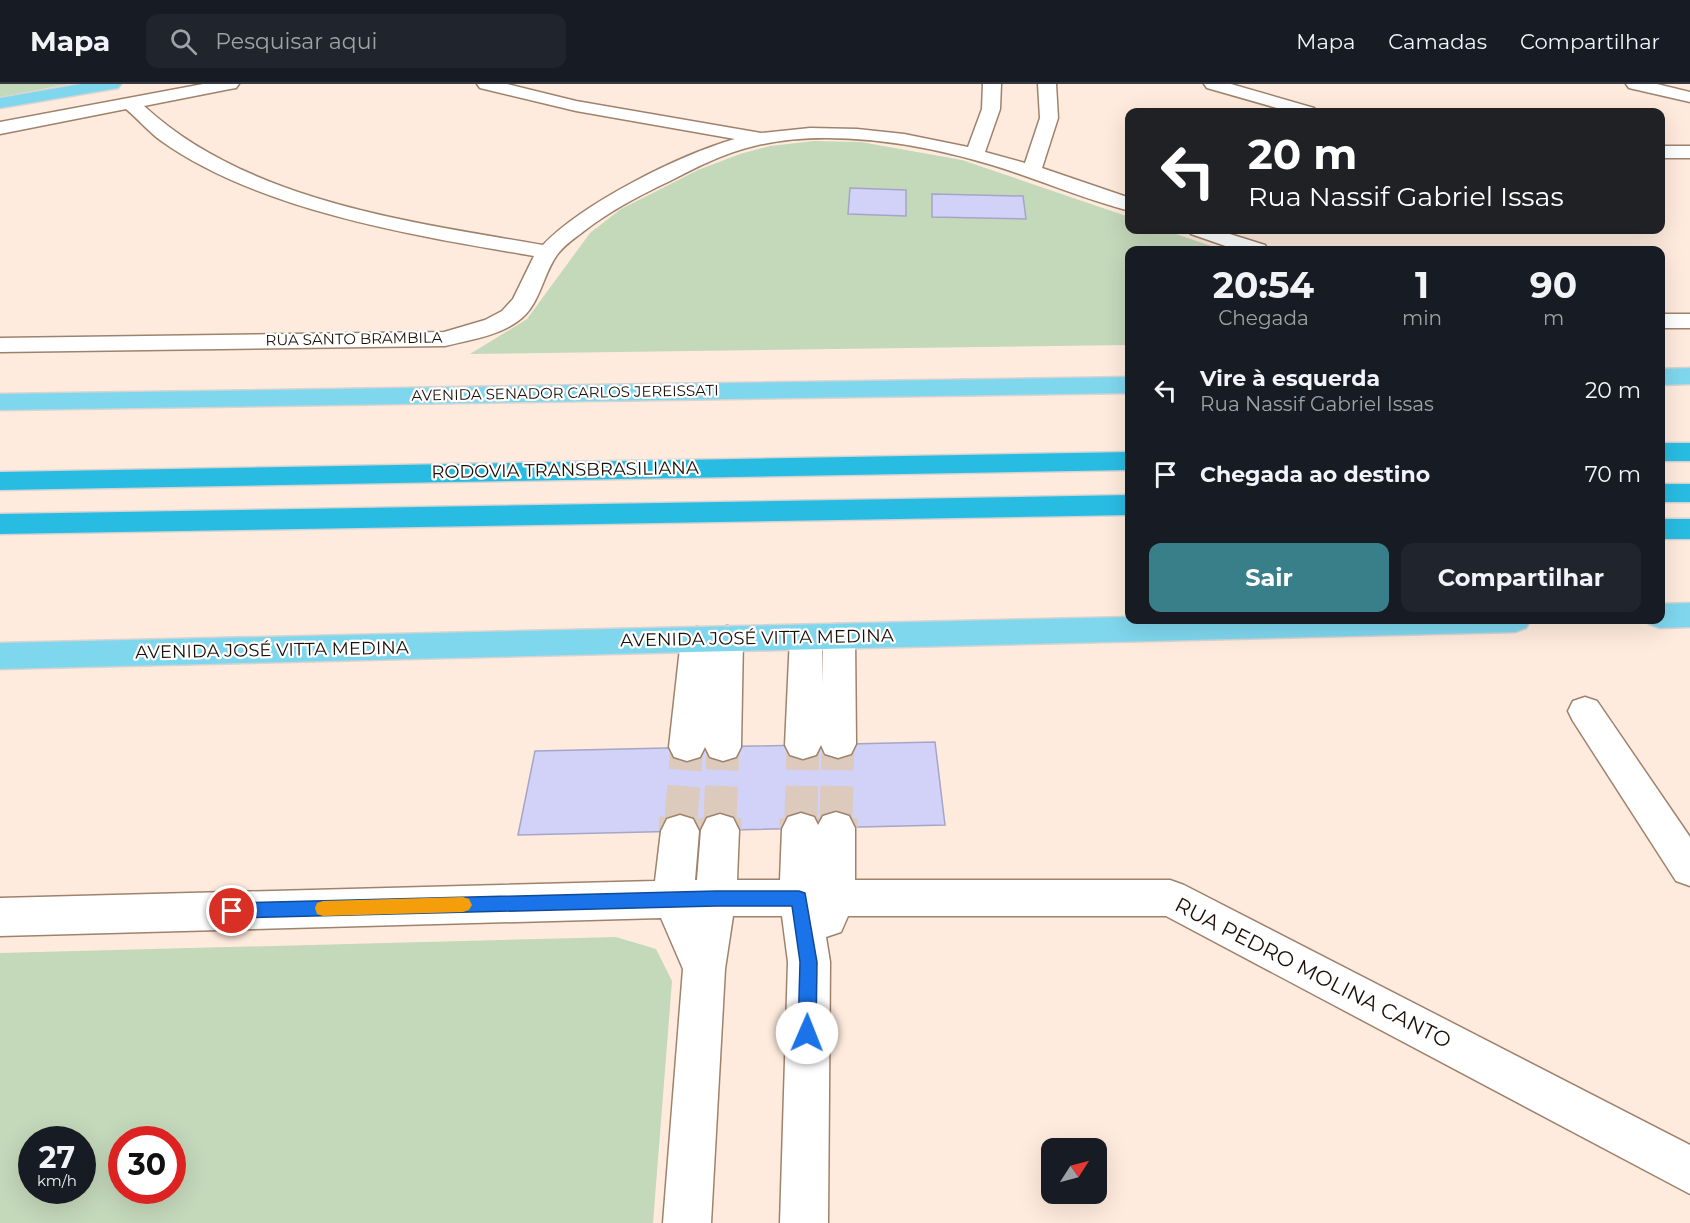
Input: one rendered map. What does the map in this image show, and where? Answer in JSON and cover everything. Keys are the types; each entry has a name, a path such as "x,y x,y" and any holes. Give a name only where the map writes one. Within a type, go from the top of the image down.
{"highway":[{"path":"1665,452 1690,452"},
{"name":"RODOVIA TRANSBRASILIANA","path":"0,481 1125,461"},
{"path":"1665,493 1690,493"},
{"path":"0,524 1125,506"},
{"path":"1665,529 1690,530"}],"main road":[{"path":"0,103 112,84"},
{"path":"1665,377 1690,376"},
{"name":"AVENIDA SENADOR CARLOS JEREISSATI","path":"0,402 1125,385"},
{"path":"1665,616 1690,615"},
{"name":"AVENIDA JOSÉ VITTA MEDINA","path":"0,656 1346,624"}],"street":[{"path":"0,128 230,84"},
{"path":"486,84 576,106 762,138"},
{"path":"975,153 991,109 992,84"},
{"path":"1032,170 1049,118 1047,84"},
{"path":"1213,84 1294,108"},
{"path":"1635,84 1690,97"},
{"path":"131,104 171,139 229,171 283,194 438,234 547,252"},
{"name":"RUA SANTO BRAMBILA","path":"0,345 445,339 481,330 516,312 547,252 575,228 608,205 705,156 762,138 812,134 864,134 975,153 1032,170 1125,203"},
{"path":"1665,152 1690,152"},
{"path":"1210,234 1245,246"},
{"path":"1665,321 1690,321"},
{"path":"838,744 839,636"},
{"path":"803,745 806,637"},
{"path":"712,639 723,747"},
{"path":"687,747 712,639"},
{"path":"1585,711 1690,869"},
{"path":"804,1223 809,962 817,899 818,828"},
{"path":"687,1223 704,969 716,898 720,830"},
{"path":"680,831 673,900 704,969"},
{"name":"RUA PEDRO MOLINA CANTO","path":"0,917 716,898 1170,898 1690,1170"}],"green space":[{"path":"0,84 69,84 0,97"},
{"path":"814,141 861,142 962,160 1125,216 1125,234 1176,234 1211,246 1125,246 1125,345 470,354 527,319 590,233 621,209 698,170 740,154 770,146"},
{"path":"616,937 656,949 672,981 653,1223 0,1223 0,953"}],"building":[{"path":"850,188 906,190 906,216 848,214"},
{"path":"932,194 1023,196 1026,219 932,217"},
{"path":"935,742 945,825 518,835 535,751"}],"tunnel":[{"path":"836,819 838,744"},
{"path":"801,819 803,745"},
{"path":"681,819 687,747"},
{"path":"720,819 723,747"},
{"path":"680,831 681,818"},
{"path":"720,819 720,830"},
{"path":"801,819 801,829"},
{"path":"836,819 836,828"}],"slow traffic":[{"path":"323,908 463,905"}],"route":[{"path":"232,911 716,898 799,898 809,962 807,1033"}]}
